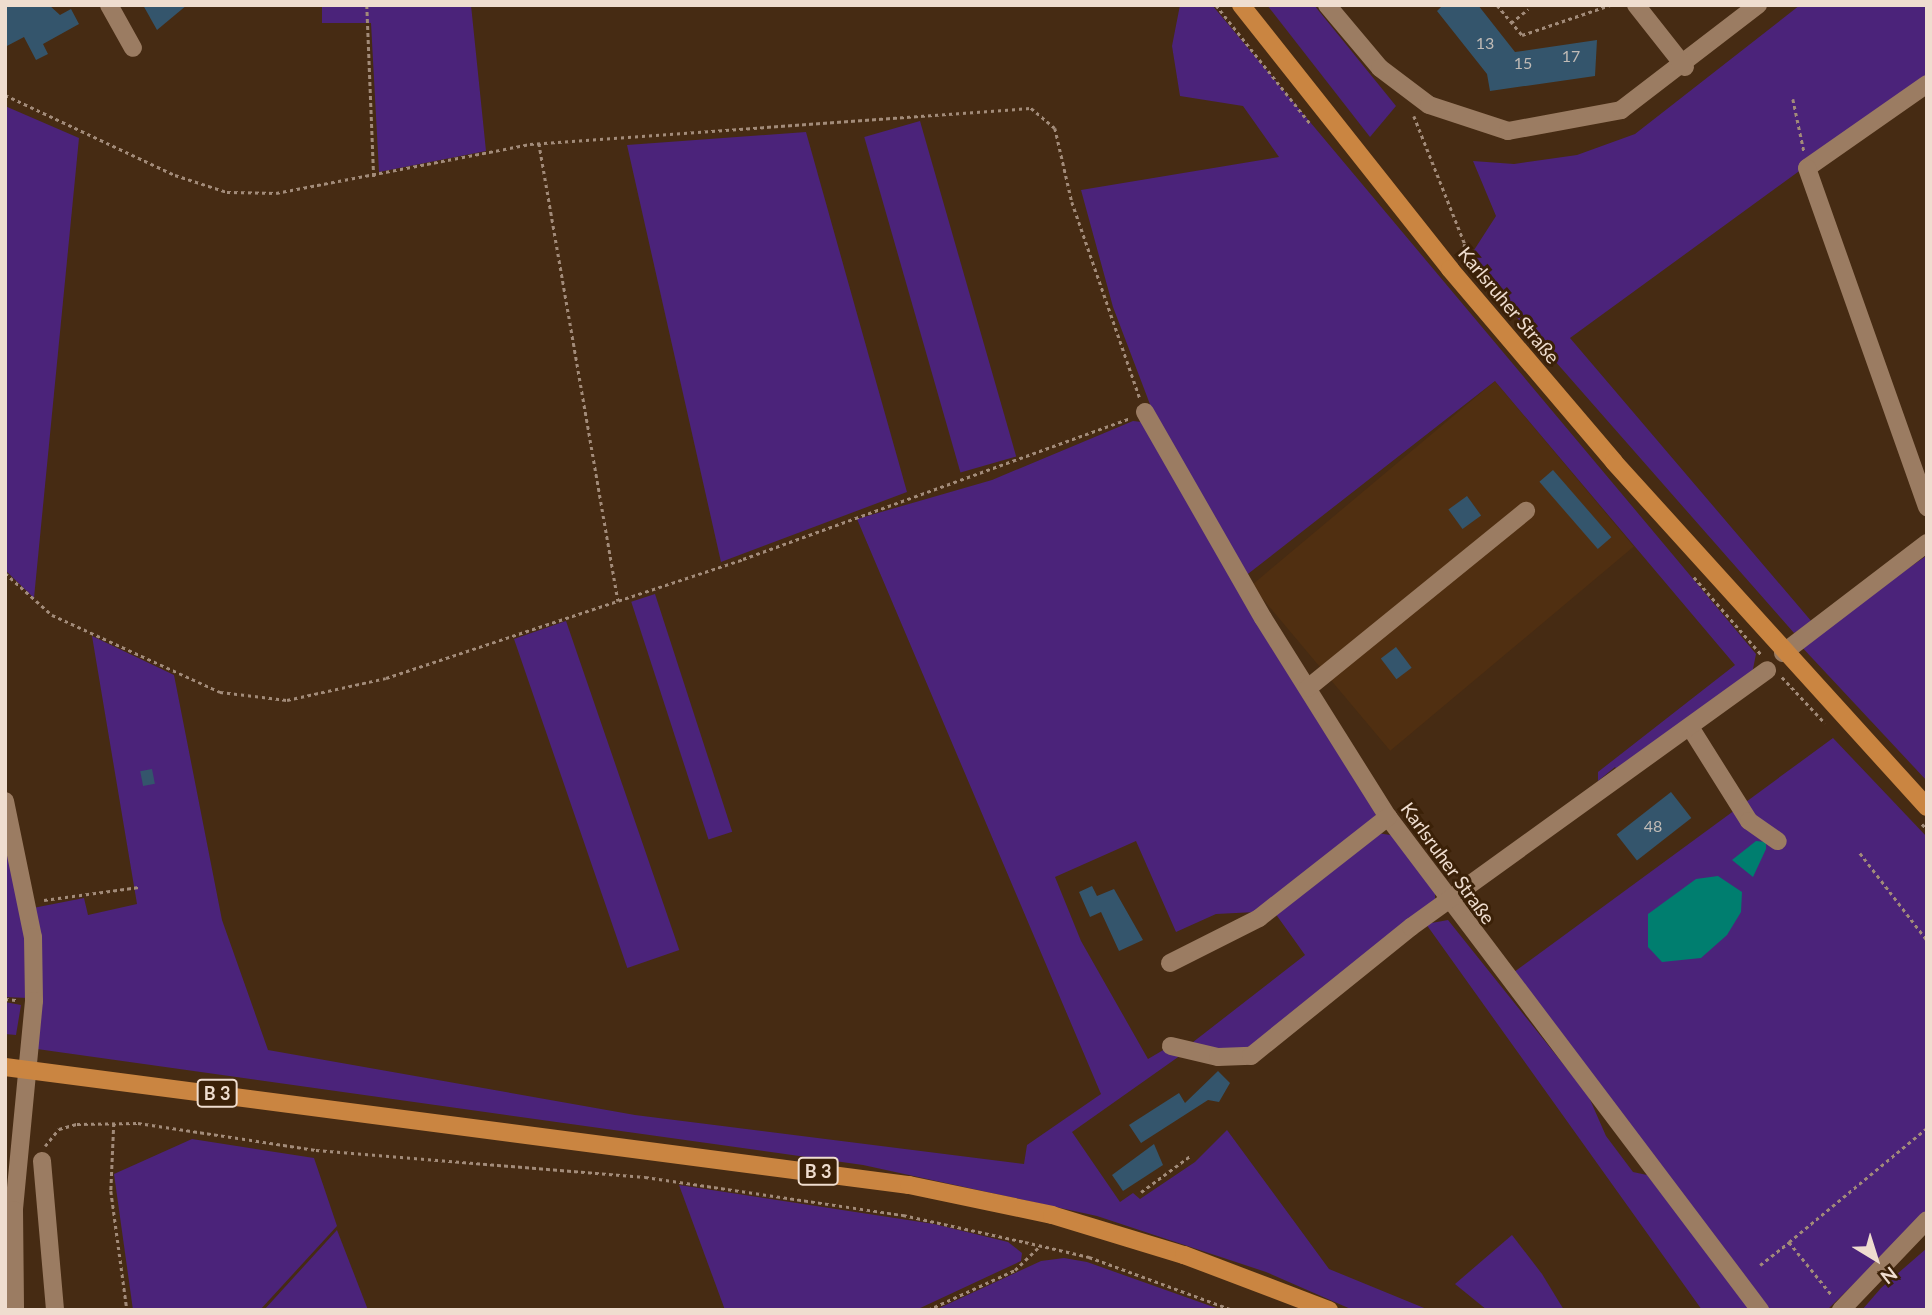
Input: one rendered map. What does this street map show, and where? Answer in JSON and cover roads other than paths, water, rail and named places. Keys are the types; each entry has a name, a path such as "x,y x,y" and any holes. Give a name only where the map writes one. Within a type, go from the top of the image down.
{"main road":[{"name":"Karlsruher Straße","path":"1241,5 1783,653 1927,807"},
{"name":"B 3","path":"5,1066 909,1185 1052,1215 1184,1255 1329,1310"}],"street":[{"path":"109,5 133,48"},
{"path":"1327,5 1380,68 1421,99 1465,121 1508,131 1621,110 1685,67 1758,5"},
{"path":"1636,5 1685,67"},
{"path":"1927,84 1807,168 1927,507"},
{"name":"Karlsruher Straße","path":"1145,412 1308,688 1388,817 1449,903 1760,1310"},
{"path":"1308,688 1526,511"},
{"path":"1783,653 1927,543"},
{"path":"1171,1046 1218,1057 1251,1056 1449,903 1767,670"},
{"path":"1690,727 1749,821 1778,841"},
{"path":"5,801 27,903 33,1018 19,1122 15,1310"},
{"path":"1170,963 1259,918 1388,817"},
{"path":"42,1161 55,1310"},
{"path":"1842,1309 1927,1220"}],"water":[{"path":"1756,841 1766,842 1766,849 1753,877 1732,860"},
{"path":"1718,876 1742,892 1741,912 1727,935 1701,958 1662,962 1648,947 1648,914 1696,879"}]}
